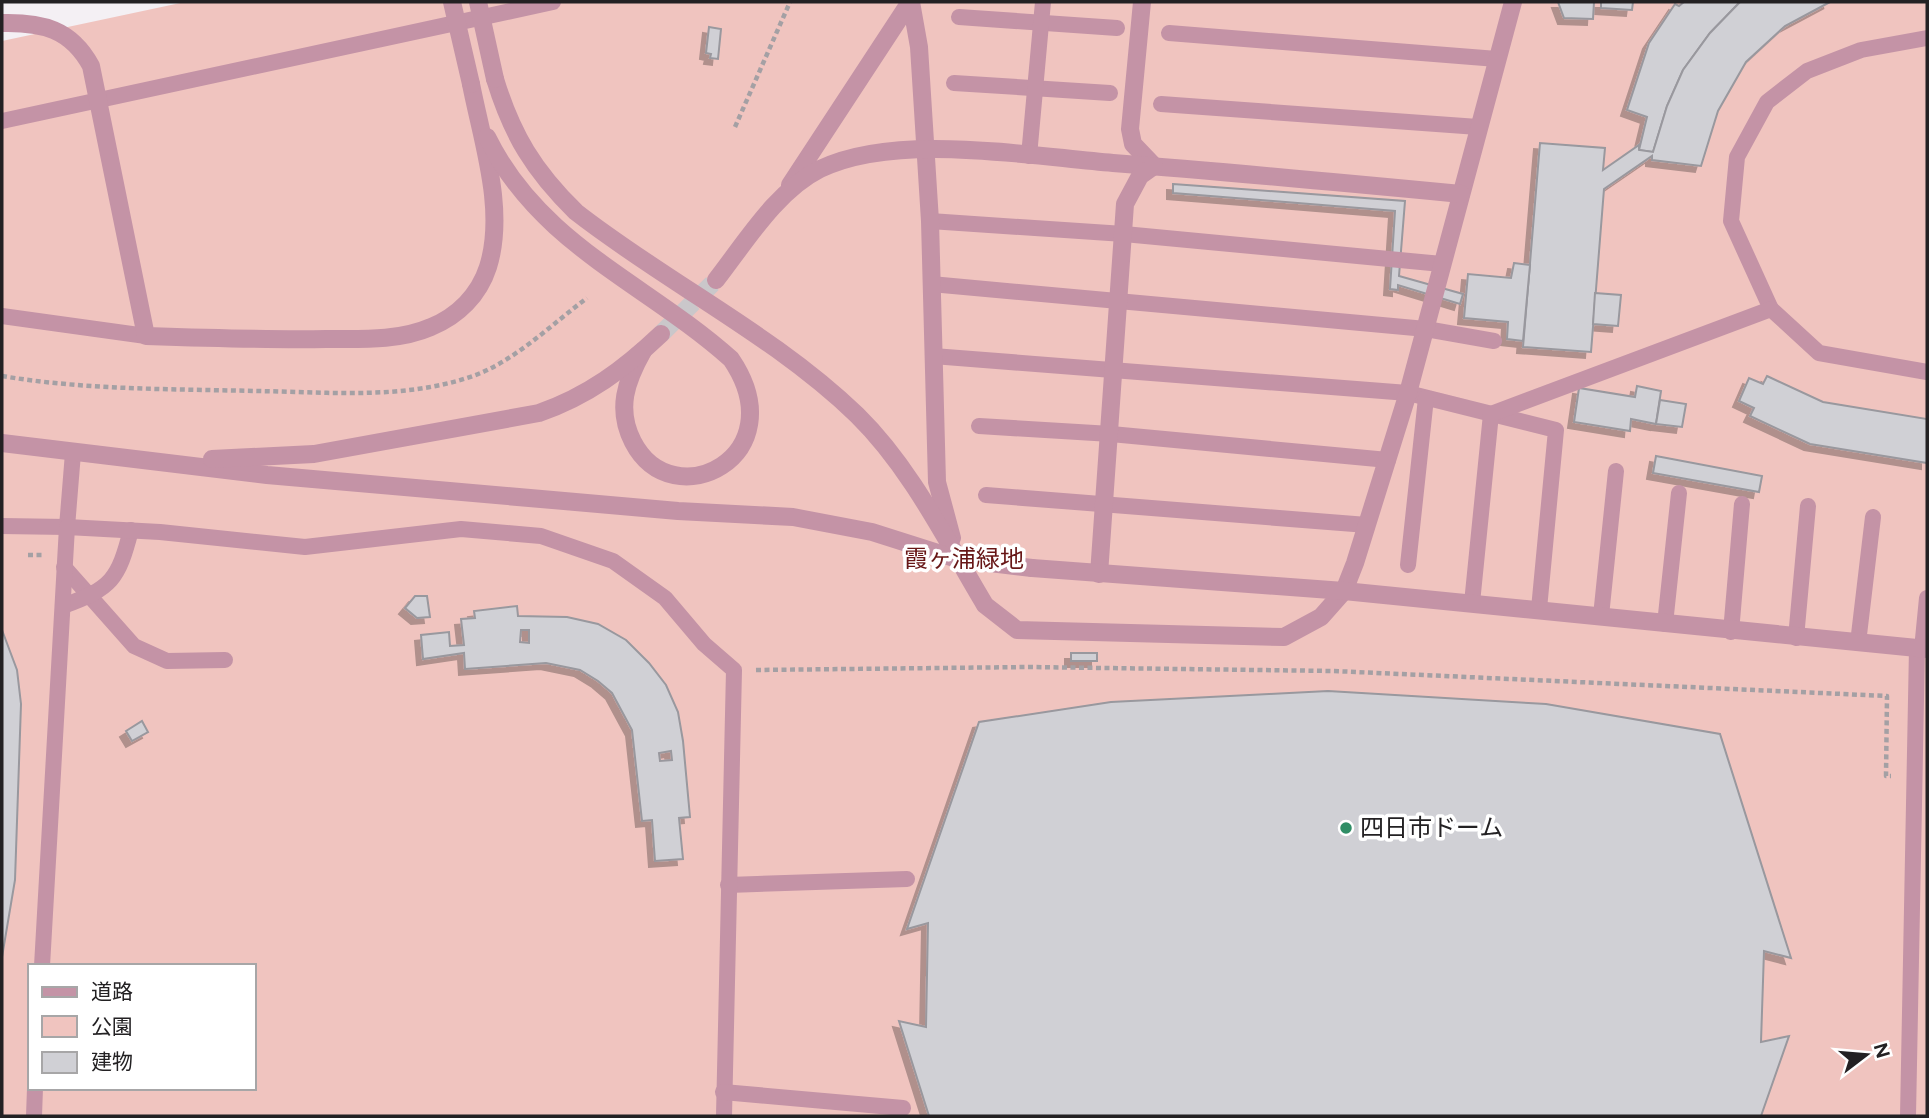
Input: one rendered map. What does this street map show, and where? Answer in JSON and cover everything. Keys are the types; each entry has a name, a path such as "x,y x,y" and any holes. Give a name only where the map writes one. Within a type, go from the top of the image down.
{"street":[{"path":"2,23 40,26 62,33 74,40 91,66 146,335 242,340 373,339 407,335 448,319 478,290 488,266 493,237 493,200 452,2"},
{"path":"478,2 495,79 508,120 529,158 550,186 610,238 799,366 856,415 903,470 985,604 1017,630 1284,637 1321,617 1344,591 1408,393 1513,2"},
{"path":"911,2 919,47 930,221 937,482 957,559"},
{"path":"716,280 776,205 911,2"},
{"path":"1142,2 1130,129 1133,144 1154,166"},
{"path":"471,84 485,133 496,156 532,205 573,244 711,341 731,359 745,379 751,402 751,423 744,443 732,457 695,476 674,476 655,470 641,457 627,424 624,392 643,351"},
{"path":"776,205 817,170 838,161 893,149 926,148 1461,194"},
{"path":"1099,574 1111,434 1125,204 1130,190 1140,176 1154,166"},
{"path":"72,453 257,459 314,454 508,421 552,409 591,391 661,334"},
{"path":"2,443 281,476 678,511 793,517 872,532 957,559 1032,568 1344,591 1539,609 1731,632 1922,649"}],"lane":[{"path":"2,121 553,2"},
{"path":"1029,156 1044,2"},
{"path":"959,17 1117,28"},
{"path":"1169,33 1497,59"},
{"path":"1927,38 1861,50 1807,71 1766,102 1737,158 1731,221 1771,309 1819,353 1927,372"},
{"path":"954,83 1110,93"},
{"path":"1161,104 1478,127"},
{"path":"930,221 1124,234 1442,264"},
{"path":"931,284 1426,329 1494,341"},
{"path":"1491,414 1771,309"},
{"path":"2,316 146,335"},
{"path":"933,356 1115,368 1408,393 1556,430 1539,609"},
{"path":"1408,565 1426,398"},
{"path":"1472,603 1491,414"},
{"path":"979,426 1111,434 1388,460"},
{"path":"42,964 72,453"},
{"path":"1601,616 1616,471"},
{"path":"1665,624 1679,492"},
{"path":"986,495 1367,525"},
{"path":"1731,632 1742,504"},
{"path":"1796,638 1808,506"},
{"path":"1858,643 1873,517"},
{"path":"2,526 131,530 305,547 461,529 541,536 613,561 664,598 704,644 734,670 724,1116"},
{"path":"63,606 90,596 107,584 121,567 131,530"},
{"path":"64,567 134,646 167,661 225,660"},
{"path":"1908,1116 1922,649 1927,598"},
{"path":"728,885 908,880"},
{"path":"1910,1009 1927,1010"},
{"path":"34,1116 35,1090"},
{"path":"723,1092 903,1108"}],"path":[{"path":"735,128 790,2"},
{"path":"2,376 33,381 169,389 415,391 477,374 508,358 587,298"},
{"path":"734,670 1028,667 1320,671 1887,696 1886,776 1920,779"}],"green space":[{"name":"霞ヶ浦緑地","path":"185,2 1927,2 1927,1116 2,1116 2,41"}],"building":[{"path":"1558,2 1594,2 1593,19 1564,18"},
{"path":"1601,2 1633,2 1632,10 1601,8"},
{"path":"1684,2 1740,2 1710,33 1683,70 1667,106 1653,152 1639,150 1647,117 1627,110 1649,43 1675,4 1679,6"},
{"path":"1740,2 1830,2 1785,26 1746,62 1718,111 1701,166 1652,160 1652,156 1604,189 1591,352 1523,347 1540,143 1605,148 1603,170 1639,145 1639,150 1653,152 1667,106 1683,70 1710,33"},
{"path":"709,27 721,29 718,59 710,58 711,54 706,53"},
{"path":"1173,184 1405,201 1399,276 1463,294 1460,304 1398,285 1398,290 1390,289 1395,211 1173,193"},
{"path":"1514,263 1530,265 1523,341 1507,339 1508,322 1464,318 1468,274 1511,278"},
{"path":"1595,293 1621,295 1618,326 1593,324"},
{"path":"1767,376 1823,402 1927,419 1927,463 1810,444 1750,416 1754,408 1739,401 1749,378 1763,384"},
{"path":"1637,386 1661,391 1656,424 1631,419 1630,431 1574,422 1579,388 1635,397"},
{"path":"1660,400 1686,404 1682,427 1656,424"},
{"path":"1656,456 1762,476 1759,492 1653,473"},
{"path":"415,596 427,596 430,617 417,618 405,608"},
{"path":"517,606 518,616 567,617 598,624 626,640 649,663 666,685 678,712 690,817 679,818 683,859 655,861 652,820 642,821 632,730 612,693 598,681 580,670 546,663 465,669 464,653 423,659 421,635 449,632 450,646 464,645 461,619 475,618 474,611","holes":["521,630 529,630 529,643 520,642","671,751 672,760 660,761 659,753"]},
{"path":"2,630 17,670 21,704 15,880 2,957"},
{"path":"1071,653 1097,653 1097,661 1071,661"},
{"name":"四日市ドーム","path":"1328,691 1546,704 1720,734 1791,958 1764,951 1761,1042 1789,1036 1761,1116 929,1116 899,1021 926,1027 928,923 907,929 979,722 1111,702"},
{"path":"142,721 148,732 132,741 126,731"}],"tunnel":[{"path":"661,334 716,280"}],"place":[{"name":"四日市ドーム","path":"1346,828"}]}
